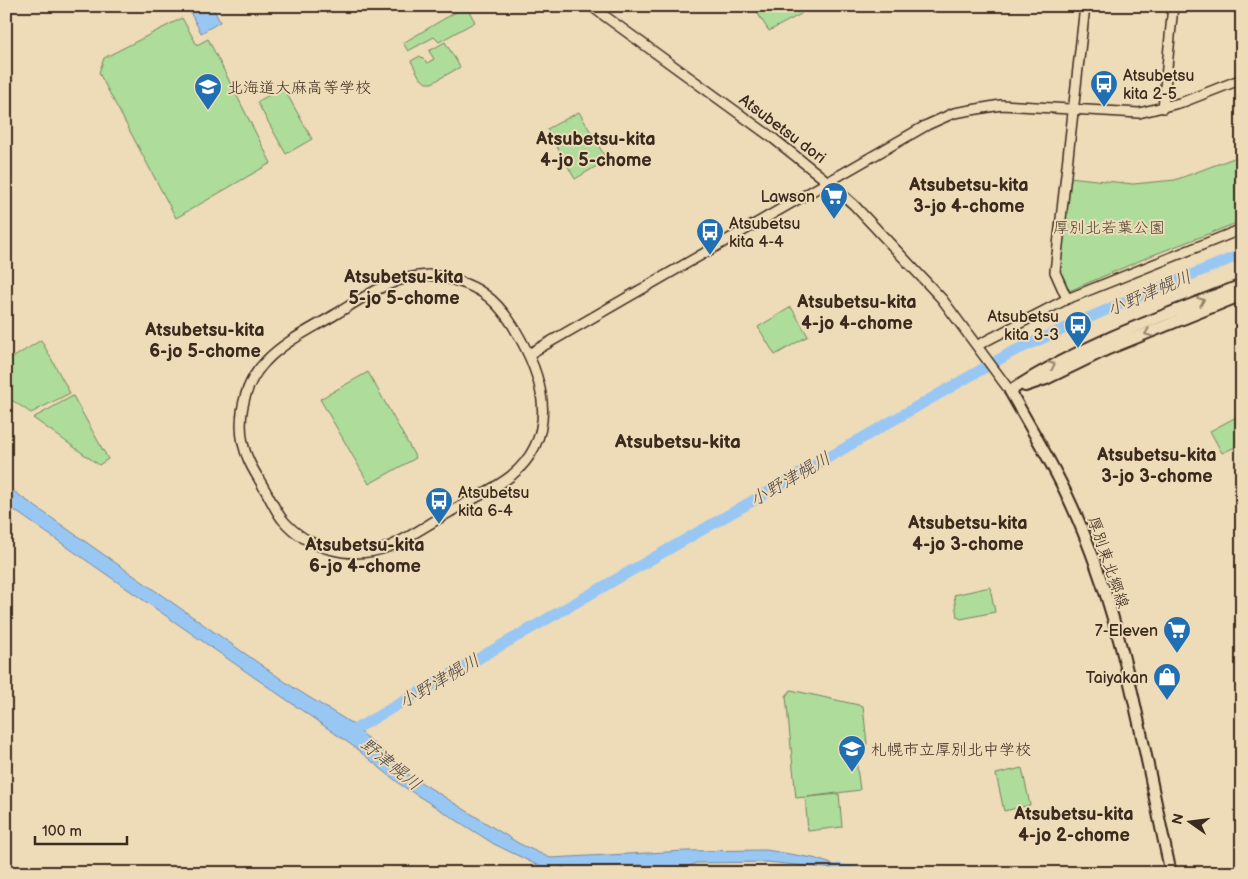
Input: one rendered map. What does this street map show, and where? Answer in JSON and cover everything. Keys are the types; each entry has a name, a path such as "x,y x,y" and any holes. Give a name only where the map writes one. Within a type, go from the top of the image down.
{"main road":[{"path":"1010,391 1042,370 1107,339 1242,285"},
{"path":"1010,391 1046,379 1108,349 1242,295"},
{"name":"厚別東北郷線","path":"1010,391 1071,504 1099,574 1122,649 1171,873"}],"street":[{"name":"Atsubetsu dori","path":"591,6 828,182 914,267 978,345 1010,391"},
{"path":"1067,299 1055,272 1085,6"},
{"path":"1163,108 1173,6"},
{"path":"529,354 927,125 954,113 1001,105 1027,105 1132,113 1163,108 1242,78"},
{"path":"978,345 1067,299 1242,229"},
{"path":"429,275 450,278 463,281 486,294 505,314 529,354 539,377 543,407 540,430 523,463 504,481 389,546 356,553 326,548 303,538 281,518 249,461 241,430 243,410 249,386 264,363 280,348 380,287 405,277 429,275"}],"green space":[{"path":"466,6 475,22 439,42 434,37 408,51 403,43"},
{"path":"764,6 799,6 801,14 769,31 756,11"},
{"path":"182,18 197,45 208,39 271,163 176,218 99,73 104,58"},
{"path":"445,42 460,67 432,83 426,83 420,78 411,61 420,56 427,63 434,59 429,51"},
{"path":"283,87 312,139 286,154 257,102"},
{"path":"579,112 607,160 575,179 547,129"},
{"name":"厚別北若葉公園","path":"1242,155 1242,221 1153,255 1069,291 1059,271 1069,177 1133,184 1175,180"},
{"path":"791,307 808,336 775,355 758,327"},
{"path":"41,340 70,393 31,413 6,396 6,362"},
{"path":"368,372 416,458 369,484 320,399"},
{"path":"73,396 108,459 99,465 33,418"},
{"path":"1242,414 1242,444 1222,453 1210,431"},
{"path":"990,587 995,612 961,619 957,617 954,595"},
{"path":"791,690 863,706 867,744 855,752 860,790 807,797 839,794 842,827 808,831 805,797 796,798 786,696"},
{"path":"1022,768 1030,805 1004,811 996,774"}],"water":[{"path":"187,6 212,6 220,22 201,33"},
{"path":"6,486 294,688 351,723 406,773 518,843 550,858 686,851 766,850 813,858 854,871 767,862 696,863 685,868 640,865 552,867 537,865 494,844 401,785 353,746 14,510 6,504"}],"waterway":[{"name":"小野津幌川","path":"352,731 1012,352 1113,307 1242,254"},
{"path":"562,867 570,873"},
{"name":"野津幌川","path":"838,869 860,873"}],"place":[{"name":"Atsubetsu kita 2-5","path":"1104,108"},
{"name":"北海道大麻高等学校","path":"208,111"},
{"name":"Lawson","path":"834,220"},
{"name":"Atsubetsu kita 4-4","path":"710,256"},
{"name":"Atsubetsu kita 3-3","path":"1078,349"},
{"name":"Atsubetsu kita 6-4","path":"439,525"},
{"name":"7-Eleven","path":"1177,654"},
{"name":"Taiyakan","path":"1167,701"},
{"name":"札幌市立厚別北中学校","path":"852,773"}],"district":[{"name":"Atsubetsu-kita 4-jo 5-chome","path":"596,149"},
{"name":"Atsubetsu-kita 3-jo 4-chome","path":"969,195"},
{"name":"Atsubetsu-kita 5-jo 5-chome","path":"404,287"},
{"name":"Atsubetsu-kita 4-jo 4-chome","path":"857,312"},
{"name":"Atsubetsu-kita 6-jo 5-chome","path":"205,340"},
{"name":"Atsubetsu-kita","path":"678,441"},
{"name":"Atsubetsu-kita 3-jo 3-chome","path":"1157,465"},
{"name":"Atsubetsu-kita 4-jo 3-chome","path":"968,533"},
{"name":"Atsubetsu-kita 6-jo 4-chome","path":"365,555"},
{"name":"Atsubetsu-kita 4-jo 2-chome","path":"1074,824"}]}
